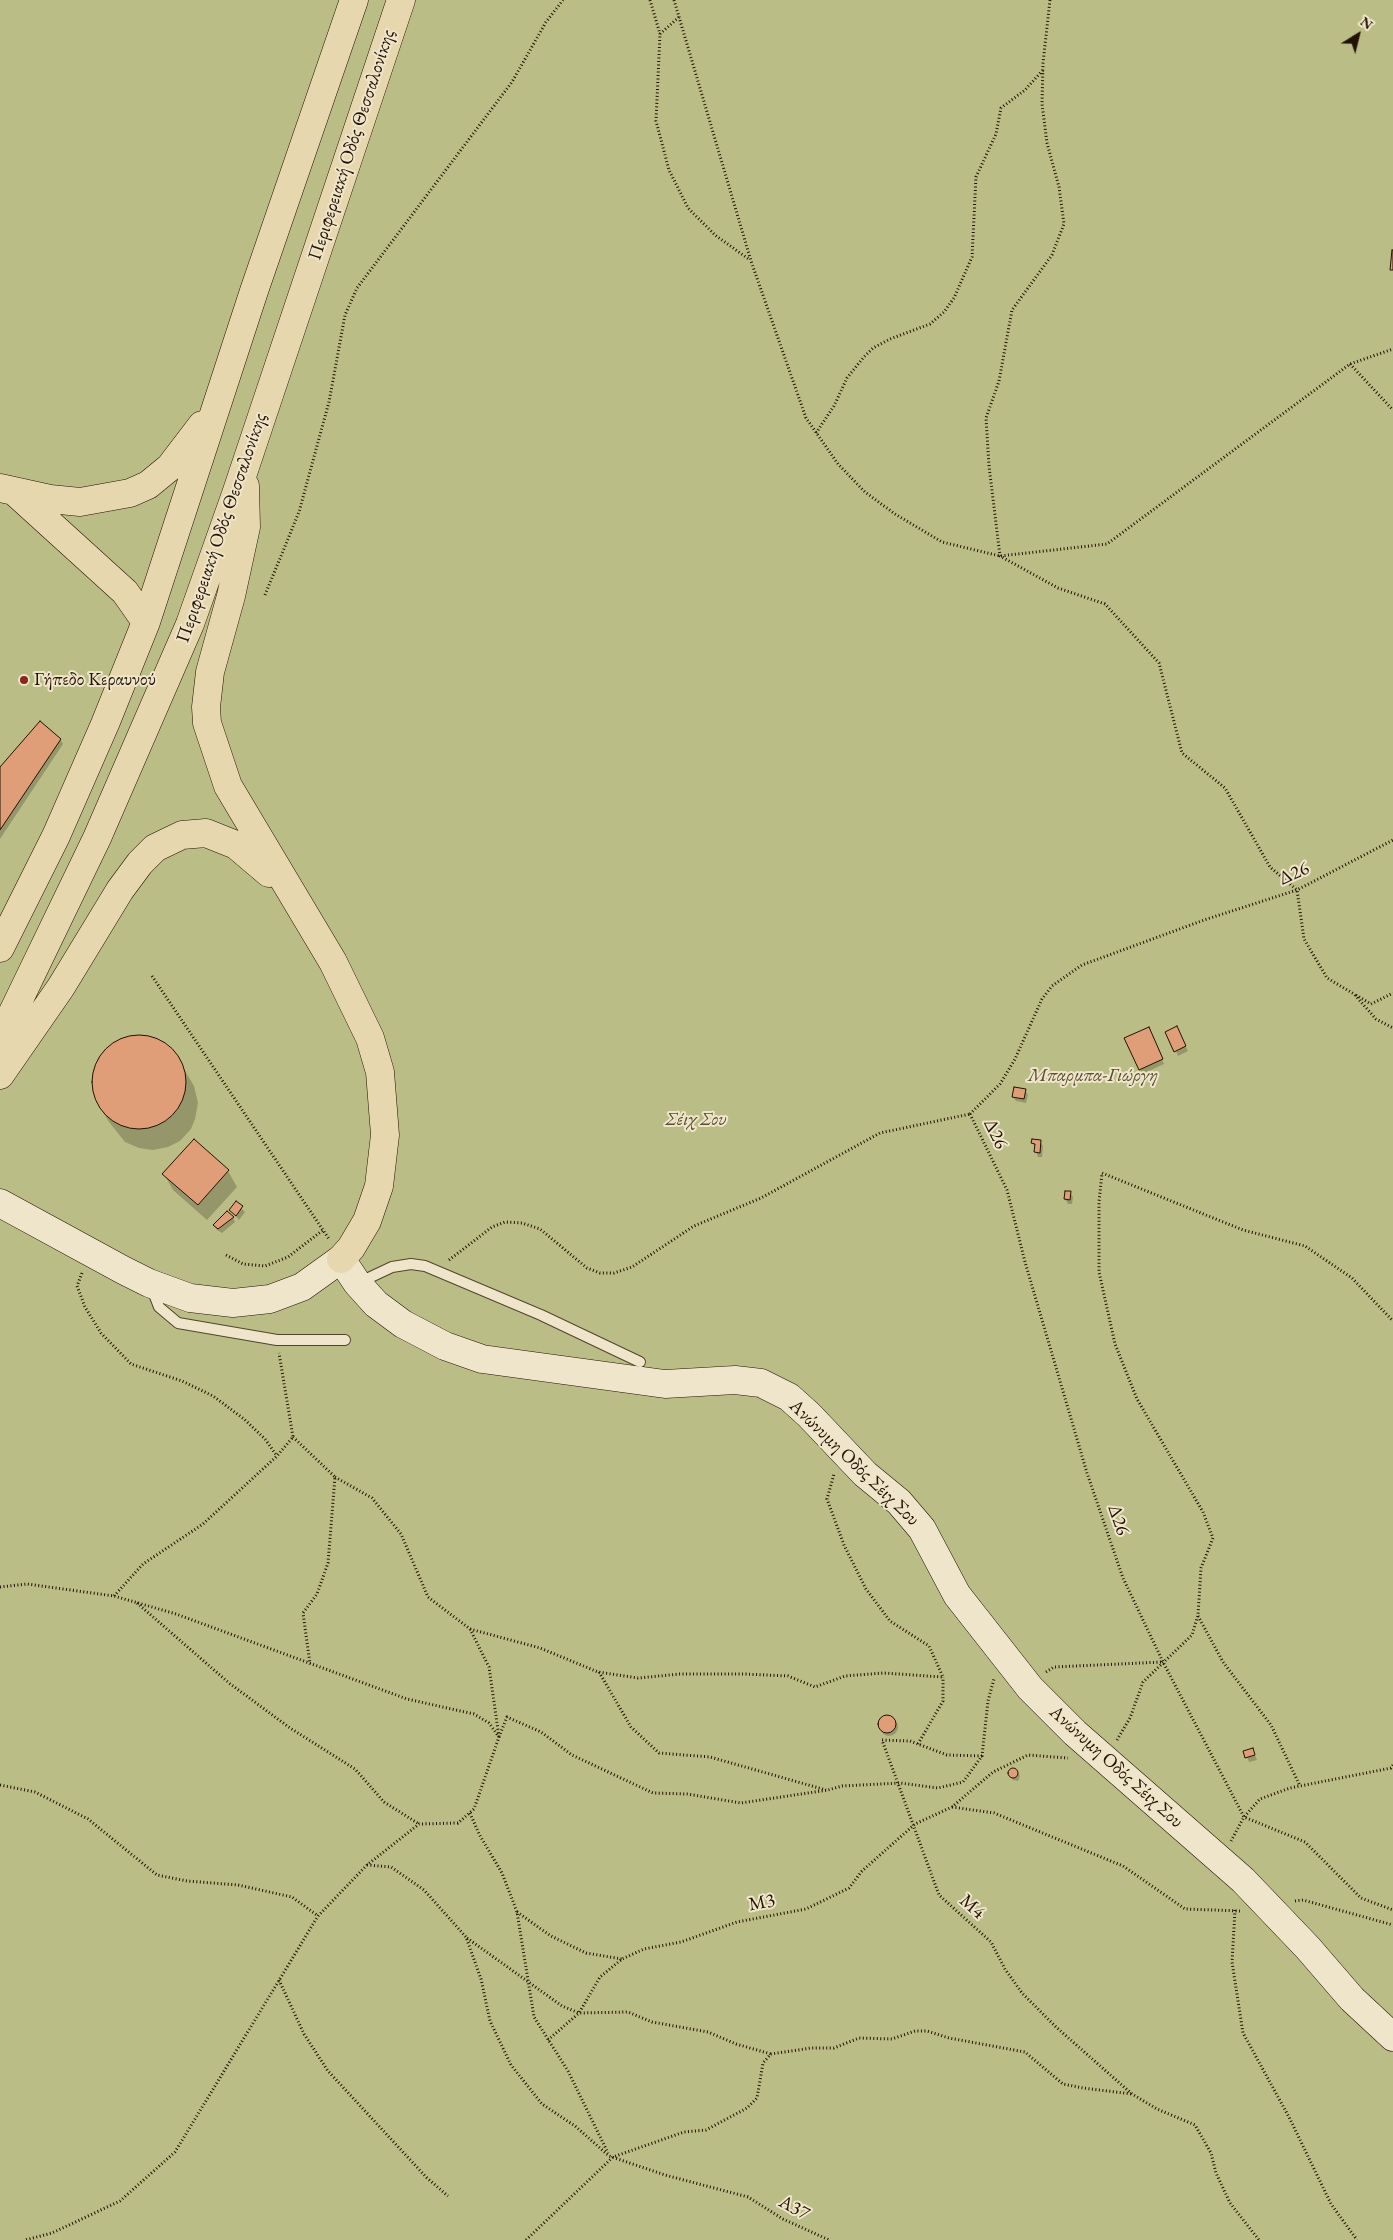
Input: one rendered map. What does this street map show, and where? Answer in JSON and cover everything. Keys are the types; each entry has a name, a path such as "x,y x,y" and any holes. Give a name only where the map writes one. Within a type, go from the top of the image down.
{"highway":[{"path":"0,948 60,827 106,724 146,622 254,291 354,0"},
{"name":"Περιφερειακή Οδός Θεσσαλονίκης","path":"0,1039 53,931 139,744 190,624 245,467 400,0"},
{"path":"7,490 50,499 93,501 130,493 160,476 190,444 206,418 254,291"},
{"path":"245,467 246,527 231,596 210,672 206,706 207,723 228,786 354,1001 370,1038 380,1072 385,1135 379,1186 367,1220 351,1248 341,1259"},
{"path":"7,490 125,592 146,622"},
{"path":"0,1075 61,986 120,890 148,854 165,841 198,832 225,839 262,866 300,908"}],"street":[{"path":"0,1203 149,1284 199,1299 233,1303 270,1300 302,1287 341,1259"},
{"name":"Ανώνυμη Οδός Σέιχ Σου","path":"341,1259 357,1283 376,1304 404,1324 446,1346 482,1359 665,1384 735,1380 761,1383 789,1397 809,1415 865,1474 899,1502 922,1529 958,1595 1023,1679 1105,1761 1221,1860 1266,1904 1352,1999 1393,2037"}],"lane":[{"path":"357,1283 392,1267 411,1264 425,1266 541,1315 640,1362"},
{"path":"149,1284 159,1307 178,1323 277,1340 345,1340"}],"path":[{"path":"265,595 299,512 329,402 345,315 357,288 512,82 546,22 563,0"},
{"path":"650,0 660,34 656,121 669,170 688,208 715,235 751,260"},
{"path":"674,0 751,260 806,418 838,464 866,492 895,514 942,542 1000,556 1058,588 1105,604 1159,663 1182,753 1225,788 1270,867 1297,890 1304,939 1328,978 1371,1004 1393,993"},
{"path":"1000,556 986,418 999,381 1012,310 1052,255 1064,224 1042,104 1043,70 1050,0"},
{"path":"660,34 680,17"},
{"path":"816,433 834,406 850,373 863,358 874,348 890,339 930,324 944,312 954,298 972,257 976,177 996,134 1001,108 1025,90 1043,70"},
{"path":"1000,556 1107,544 1350,364 1393,348"},
{"path":"1350,364 1393,410"},
{"name":"Δ26","path":"1244,1817 1123,1578 1087,1473 1025,1262 1007,1190 970,1114 1000,1084 1016,1059 1042,999 1065,976 1082,965 1204,920 1297,890 1393,840"},
{"path":"152,976 341,1259"},
{"path":"1354,994 1376,1019 1393,1028"},
{"path":"452,1256 492,1227 505,1222 522,1223 540,1229 587,1268 600,1273 614,1273 632,1267 694,1226 761,1198 880,1133 970,1114"},
{"path":"1105,1761 1130,1718 1143,1682 1192,1635 1198,1615 1201,1568 1213,1538 1203,1512 1137,1400 1115,1344 1099,1272 1099,1202 1102,1173 1243,1230 1305,1246 1352,1278 1393,1321"},
{"path":"226,1255 243,1264 265,1266 288,1257 323,1230"},
{"path":"89,1253 77,1286 85,1307 101,1333 131,1364 182,1381 212,1396 236,1413 266,1439 276,1456"},
{"path":"277,1340 294,1438 335,1477 372,1498 401,1534 428,1596 470,1629 540,1648 598,1672 638,1678 680,1674 788,1676 815,1687 845,1676 883,1673 943,1677"},
{"path":"114,1596 143,1564 203,1524 294,1438"},
{"path":"838,1447 827,1499 844,1545 866,1589 890,1621 929,1646 943,1677 943,1701 918,1744 947,1755 982,1756"},
{"path":"310,1664 303,1613 317,1594 328,1563 335,1477"},
{"path":"0,1587 28,1584 114,1596 136,1602 288,1654 310,1664 407,1699 474,1714 489,1723 499,1737"},
{"path":"136,1602 229,1683 290,1728 354,1769 384,1802 419,1824 458,1823 474,1809 507,1717 541,1732 572,1755 653,1793 687,1794 741,1803 828,1790 842,1786 900,1783 938,1788 963,1782 982,1756 993,1680 1037,1678 1054,1667 1164,1662"},
{"path":"1198,1615 1223,1662 1271,1725 1300,1786"},
{"path":"470,1629 489,1667 499,1737"},
{"path":"598,1672 631,1727 659,1753 710,1757 828,1790"},
{"name":"M4","path":"918,1744 910,1741 882,1740 900,1783 940,1894 991,1942 1005,1969 1022,1993 1056,2027 1132,2094 1157,2109 1195,2125 1211,2153 1216,2173 1230,2203 1259,2240"},
{"name":"M3","path":"548,2040 579,2013 600,1977 622,1959 644,1950 681,1942 737,1922 806,1909 849,1888 862,1871 915,1824 952,1806 993,1772 1028,1755 1105,1761"},
{"path":"1221,1860 1244,1817 1260,1799 1300,1786 1391,1768 1393,1765"},
{"path":"0,1785 35,1792 88,1819 157,1875 187,1881 238,1885 292,1897 318,1916"},
{"path":"952,1806 994,1813 1123,1866 1185,1909 1246,1911 1266,1904 1303,1900 1393,1925"},
{"path":"470,1813 479,1834 502,1873 516,1912 534,2017 568,2071 611,2156"},
{"path":"1244,1817 1305,1842 1361,1898 1393,1910"},
{"path":"25,2240 52,2233 120,2201 175,2152 318,1916 367,1865 419,1824"},
{"path":"367,1865 391,1867 424,1890 466,1937 562,2006 579,2013 628,2012 652,2022 708,2032 736,2044 771,2054 812,2048 834,2048 859,2038 892,2039 915,2031 927,2031 949,2038 1025,2052 1063,2084 1132,2094"},
{"path":"1235,1910 1232,1962 1243,2033 1289,2117 1331,2204 1357,2240"},
{"path":"516,1912 551,1936 586,1952 622,1959"},
{"path":"466,1937 481,1979 490,2021 511,2065 542,2104 575,2126 611,2156"},
{"path":"279,1980 304,2034 328,2071 428,2178 448,2196"},
{"path":"526,2240 611,2156 684,2132 706,2130 746,2108 757,2098 763,2063 771,2054"},
{"name":"Α37","path":"611,2156 665,2175 748,2197 784,2220 829,2240"}],"green space":[{"name":"Σέιχ Σου","path":"0,0 1393,0 1393,2240 0,2240"}],"building":[{"path":"1392,250 1393,270 1390,270"},
{"path":"40,721 61,739 0,830 0,767"},
{"path":"1177,1026 1186,1046 1174,1052 1165,1032"},
{"path":"1149,1027 1163,1059 1139,1070 1124,1038"},
{"path":"139,1035 157,1038 172,1049 183,1064 186,1082 183,1100 172,1115 157,1126 139,1129 121,1126 106,1115 95,1100 92,1082 95,1064 106,1049 121,1038"},
{"path":"1014,1087 1026,1089 1024,1099 1012,1097"},
{"path":"194,1139 229,1170 198,1205 162,1174"},
{"path":"1032,1139 1041,1140 1040,1153 1034,1152 1035,1144 1031,1143"},
{"path":"1065,1191 1071,1191 1070,1200 1064,1199"},
{"path":"236,1201 243,1206 236,1216 229,1210"},
{"path":"227,1211 234,1217 218,1229 213,1225"},
{"path":"887,1715 893,1718 896,1724 893,1730 887,1733 881,1730 878,1724 881,1718"},
{"path":"1253,1748 1255,1755 1245,1758 1243,1751"},
{"path":"1011,1768 1015,1768 1018,1773 1017,1777 1011,1778 1008,1775 1008,1771"}],"place":[{"name":"Γήπεδο Κεραυνού","path":"24,680"}],"park label":[{"name":"Μπαρμπα-Γιώργη","path":"1093,1076"}]}
